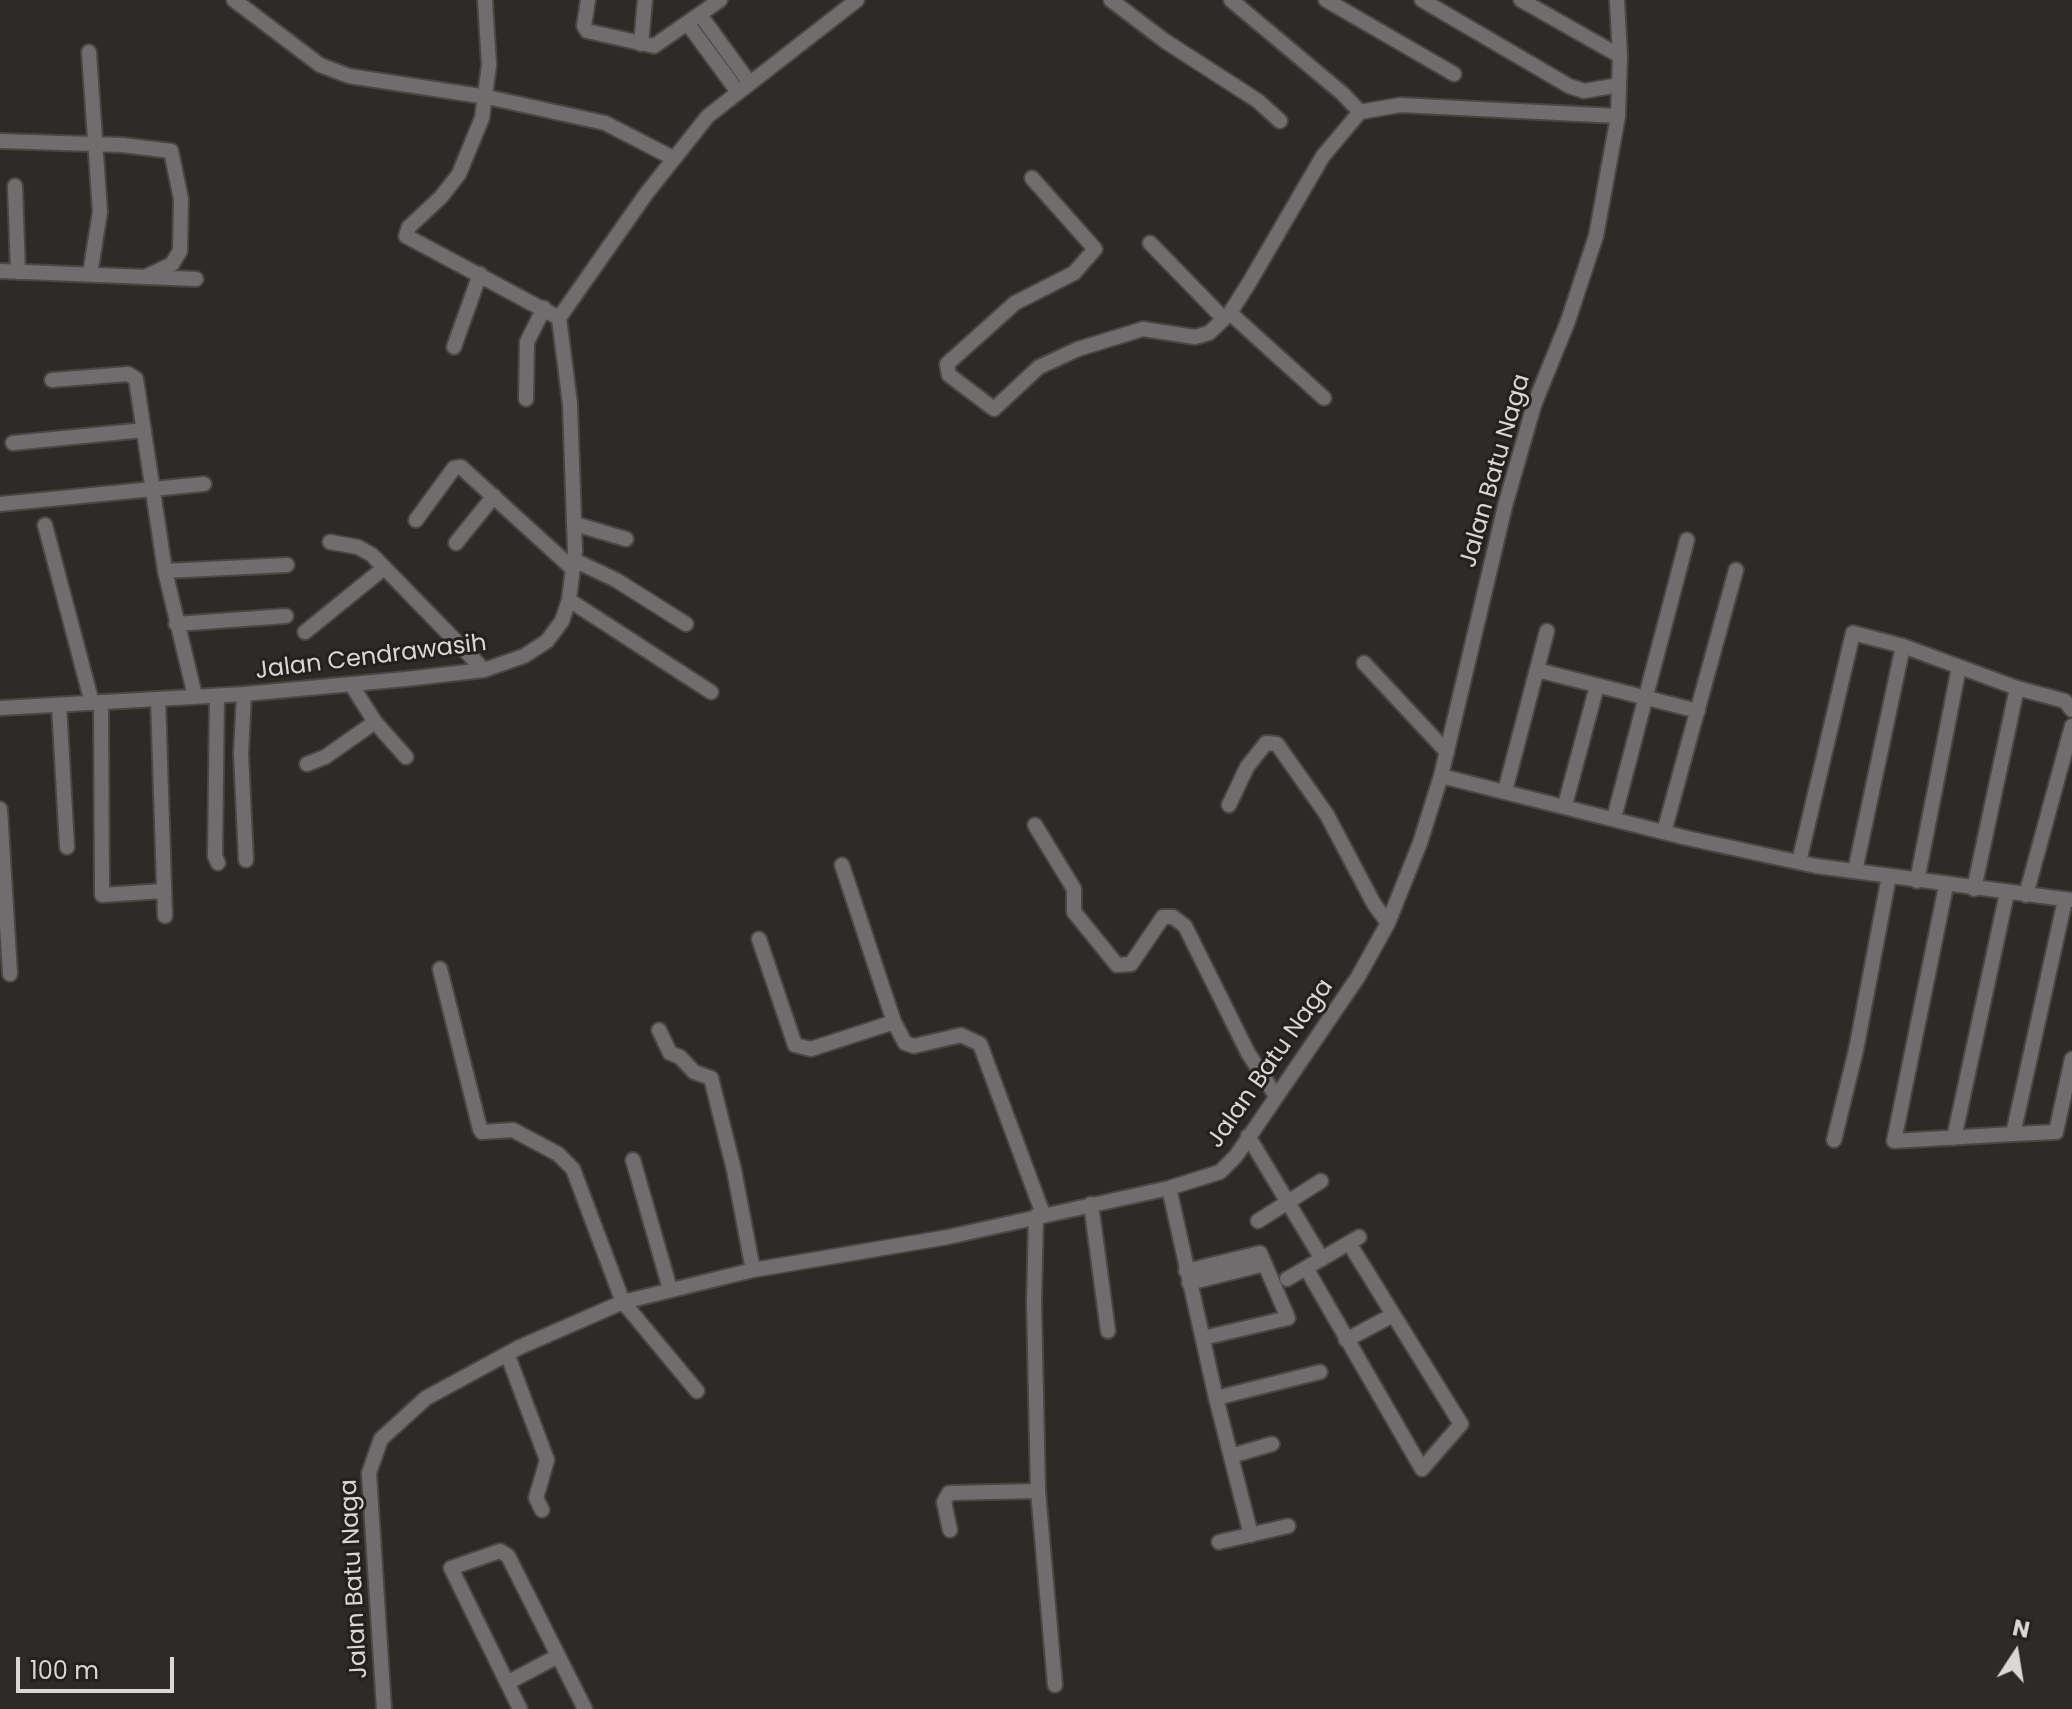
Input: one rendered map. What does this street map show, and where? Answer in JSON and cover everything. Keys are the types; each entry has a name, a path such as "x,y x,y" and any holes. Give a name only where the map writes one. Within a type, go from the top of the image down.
{"street":[{"path":"234,0 320,65 334,71 349,76 487,97 605,123 673,158"},
{"path":"485,0 489,42 487,97 475,139 459,174 409,227 406,236 559,318 673,158 708,116 857,0"},
{"path":"588,0 584,26 587,31 641,44 659,45 720,0"},
{"path":"641,44 645,0"},
{"path":"1111,0 1165,41 1258,101 1280,121"},
{"path":"1231,0 1343,94 1360,112"},
{"path":"1326,0 1454,74"},
{"path":"1422,0 1569,86 1584,91 1619,85"},
{"path":"1521,0 1620,56"},
{"name":"Jalan Batu Naga","path":"384,1709 368,1489 375,1449 396,1423 426,1398 520,1347 623,1302 753,1270 948,1237 1169,1188 1206,1178 1226,1168 1343,1002 1388,923 1441,776 1509,491 1534,405 1596,236 1618,116 1620,56 1617,0"},
{"path":"694,20 744,87"},
{"path":"89,52 100,212 90,274"},
{"path":"1032,178 1100,244 1074,273 1015,303 950,361 947,372 995,410 1033,372 1058,356 1143,329 1203,336 1227,316 1323,156 1360,112 1400,105 1618,116"},
{"path":"0,141 163,148 174,157 181,199 180,251 172,264 147,276"},
{"path":"15,186 18,272"},
{"path":"1150,243 1227,316 1324,398"},
{"path":"0,271 196,279"},
{"path":"454,347 480,274"},
{"path":"526,399 527,342 544,308"},
{"name":"Jalan Cendrawasih","path":"0,708 244,694 484,670 524,656 547,641 562,621 569,600 574,565 570,404 559,318"},
{"path":"52,380 134,376 165,571 195,696"},
{"path":"13,443 144,430"},
{"path":"416,520 457,467 463,468 574,565 616,580 686,624"},
{"path":"0,504 204,484"},
{"path":"456,543 494,496"},
{"path":"575,524 626,539"},
{"path":"45,525 96,702 102,895 163,891"},
{"path":"1614,818 1687,540"},
{"path":"330,542 363,549 484,670"},
{"path":"165,571 287,565"},
{"path":"305,632 384,568"},
{"path":"1664,832 1736,570"},
{"path":"569,600 711,692"},
{"path":"176,624 286,616"},
{"path":"1505,791 1547,631"},
{"path":"1799,862 1853,633 1903,646 2017,688 2065,701 2072,710"},
{"path":"1855,871 1903,646"},
{"path":"1364,663 1447,752"},
{"path":"1917,881 1959,667"},
{"path":"1537,670 1698,711"},
{"path":"351,684 375,722 406,757"},
{"path":"1565,805 1597,686"},
{"path":"1974,889 2017,688"},
{"path":"244,694 241,754 246,860"},
{"path":"217,696 215,856 218,863"},
{"path":"158,699 165,916"},
{"path":"59,705 67,847"},
{"path":"307,764 325,757 375,722"},
{"path":"2026,895 2072,726"},
{"path":"1229,805 1256,755 1266,743 1277,744 1327,815 1374,904 1388,923"},
{"path":"1441,776 1799,862 1946,886 2069,900 2013,1134"},
{"path":"0,809 10,974"},
{"path":"1035,825 1074,889 1074,912 1117,965 1131,964 1163,917 1173,917 1185,926 1248,1053 1276,1096"},
{"path":"842,865 894,1022 908,1045 961,1035 980,1044 1040,1215 1034,1302 1038,1491 1055,1685"},
{"path":"1834,1140 1856,1050 1889,876"},
{"path":"1946,886 1894,1141 2056,1132 2072,1059"},
{"path":"1954,1138 2007,893"},
{"path":"759,939 795,1045 811,1049 894,1022"},
{"path":"440,969 480,1129 482,1132 513,1130 558,1154 573,1169 623,1302 697,1391"},
{"path":"659,1030 670,1053 680,1057 694,1072 711,1078 734,1170 753,1270"},
{"path":"1248,1136 1290,1201 1322,1259"},
{"path":"633,1160 670,1289"},
{"path":"1258,1221 1321,1181"},
{"path":"1169,1188 1216,1398 1251,1535"},
{"path":"1091,1204 1108,1331"},
{"path":"1287,1279 1354,1240 1391,1316 1461,1424 1422,1469 1306,1268"},
{"path":"1188,1277 1258,1253 1287,1321 1203,1338"},
{"path":"1346,1340 1391,1316"},
{"path":"508,1356 547,1460 536,1498 542,1510"},
{"path":"1216,1398 1320,1372"},
{"path":"1231,1456 1272,1444"},
{"path":"950,1530 944,1502 949,1493 1038,1491"},
{"path":"1219,1542 1288,1526"},
{"path":"520,1709 451,1568 494,1552 504,1552 585,1709"},
{"path":"507,1683 558,1656"}]}
